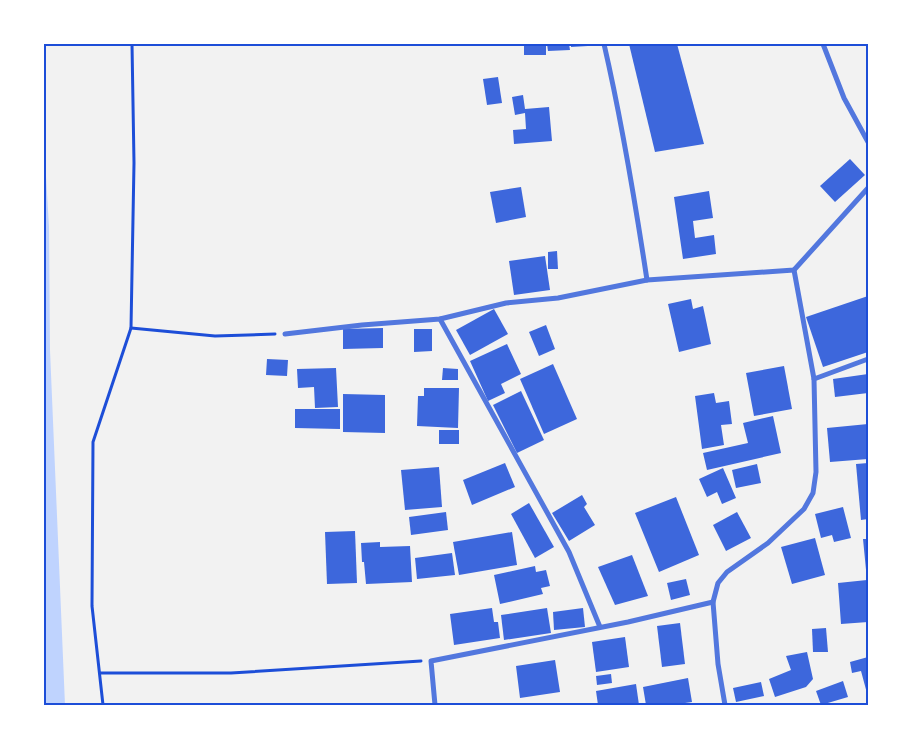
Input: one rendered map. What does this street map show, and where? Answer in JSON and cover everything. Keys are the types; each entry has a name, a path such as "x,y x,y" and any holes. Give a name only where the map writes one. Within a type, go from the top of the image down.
{"street":[{"path":"604,44 626,149 647,280"},
{"path":"823,44 844,98 868,142"},
{"path":"285,334 362,325 440,319 506,303 558,298 647,280 794,270 868,188"},
{"path":"725,705 718,664 713,602 718,584 727,572 768,544 804,509 813,493 816,472 814,378 794,270"},
{"path":"440,319 570,552 600,627"},
{"path":"814,378 868,359"},
{"path":"435,705 431,661 628,622 713,602"}],"path":[{"path":"103,705 92,606 93,442 131,328 134,164 132,44"},
{"path":"131,328 215,336 285,334"},
{"path":"100,673 231,673 431,661"}],"water":[{"path":"44,142 49,227 50,350 65,705 44,705"}],"building":[{"path":"524,44 546,44 546,55 524,55"},
{"path":"547,44 569,44 570,50 548,51"},
{"path":"571,44 588,44 588,46 571,47"},
{"path":"629,44 677,44 704,144 655,152"},
{"path":"498,77 502,103 487,105 483,79"},
{"path":"523,95 525,109 549,107 552,141 514,144 513,130 526,129 525,113 515,115 512,97"},
{"path":"850,159 865,175 835,202 820,186"},
{"path":"521,187 526,217 496,223 490,192"},
{"path":"709,191 713,218 693,221 695,238 714,235 716,254 683,259 674,197"},
{"path":"557,251 558,269 548,269 548,252"},
{"path":"545,256 550,290 514,295 509,261"},
{"path":"868,296 868,352 823,367 806,317"},
{"path":"691,299 693,309 703,306 711,344 679,352 668,304"},
{"path":"494,309 508,334 470,355 456,330"},
{"path":"546,325 555,349 539,356 529,332"},
{"path":"383,328 383,348 343,349 343,329"},
{"path":"414,329 432,329 432,351 414,352"},
{"path":"507,344 521,374 501,384 505,393 488,401 470,361"},
{"path":"267,359 288,360 287,376 266,375"},
{"path":"553,364 577,419 544,434 520,379"},
{"path":"784,366 792,409 754,416 746,373"},
{"path":"336,368 338,407 315,408 314,387 298,388 297,369"},
{"path":"443,368 458,369 458,380 442,380"},
{"path":"868,374 868,393 835,397 833,379"},
{"path":"424,388 459,388 458,428 417,426 418,396 424,396"},
{"path":"521,391 544,440 517,453 493,405"},
{"path":"714,393 716,403 729,401 732,424 721,425 724,445 702,449 695,396"},
{"path":"343,394 385,395 385,433 343,432"},
{"path":"295,409 340,409 340,429 295,428"},
{"path":"773,416 781,453 707,470 703,453 748,443 743,423"},
{"path":"868,424 868,459 830,462 827,428"},
{"path":"439,430 459,430 459,444 439,444"},
{"path":"505,463 515,487 472,505 463,480"},
{"path":"868,463 868,519 861,520 856,464"},
{"path":"757,464 761,483 736,488 732,470"},
{"path":"439,467 442,507 405,510 401,470"},
{"path":"723,468 736,498 722,504 717,492 707,497 699,479"},
{"path":"582,495 587,504 584,507 595,525 569,541 552,513"},
{"path":"676,497 699,555 659,572 635,513"},
{"path":"529,503 554,547 535,558 511,514"},
{"path":"843,507 851,538 834,542 832,535 821,538 815,514"},
{"path":"446,512 448,530 411,535 409,517"},
{"path":"737,512 751,538 726,551 713,525"},
{"path":"355,531 357,583 327,584 325,532"},
{"path":"512,532 517,565 459,575 453,542"},
{"path":"815,538 825,575 792,584 781,547"},
{"path":"863,539 868,539 868,622 841,624 838,583 867,580"},
{"path":"380,542 380,547 410,546 412,582 366,584 361,543"},
{"path":"452,553 455,575 417,579 415,558"},
{"path":"632,555 648,596 615,605 598,567"},
{"path":"535,566 536,572 546,570 550,586 541,588 543,594 500,604 494,575"},
{"path":"686,579 690,595 671,600 667,583"},
{"path":"492,608 494,622 498,622 500,638 454,645 450,614"},
{"path":"547,608 551,633 504,640 501,615"},
{"path":"583,608 585,627 554,630 553,612"},
{"path":"680,623 685,664 662,667 657,626"},
{"path":"826,628 828,652 813,652 812,629"},
{"path":"625,637 629,667 596,672 592,642"},
{"path":"807,652 813,679 806,687 775,697 769,679 791,670 786,656"},
{"path":"868,657 868,697 861,671 852,673 850,662"},
{"path":"555,660 560,692 520,698 516,666"},
{"path":"611,674 612,683 597,685 596,676"},
{"path":"688,678 692,702 685,703 686,705 646,705 643,687"},
{"path":"843,681 848,697 821,705 816,691"},
{"path":"761,682 764,696 736,702 733,688"},
{"path":"636,684 639,705 598,705 596,691"}]}
